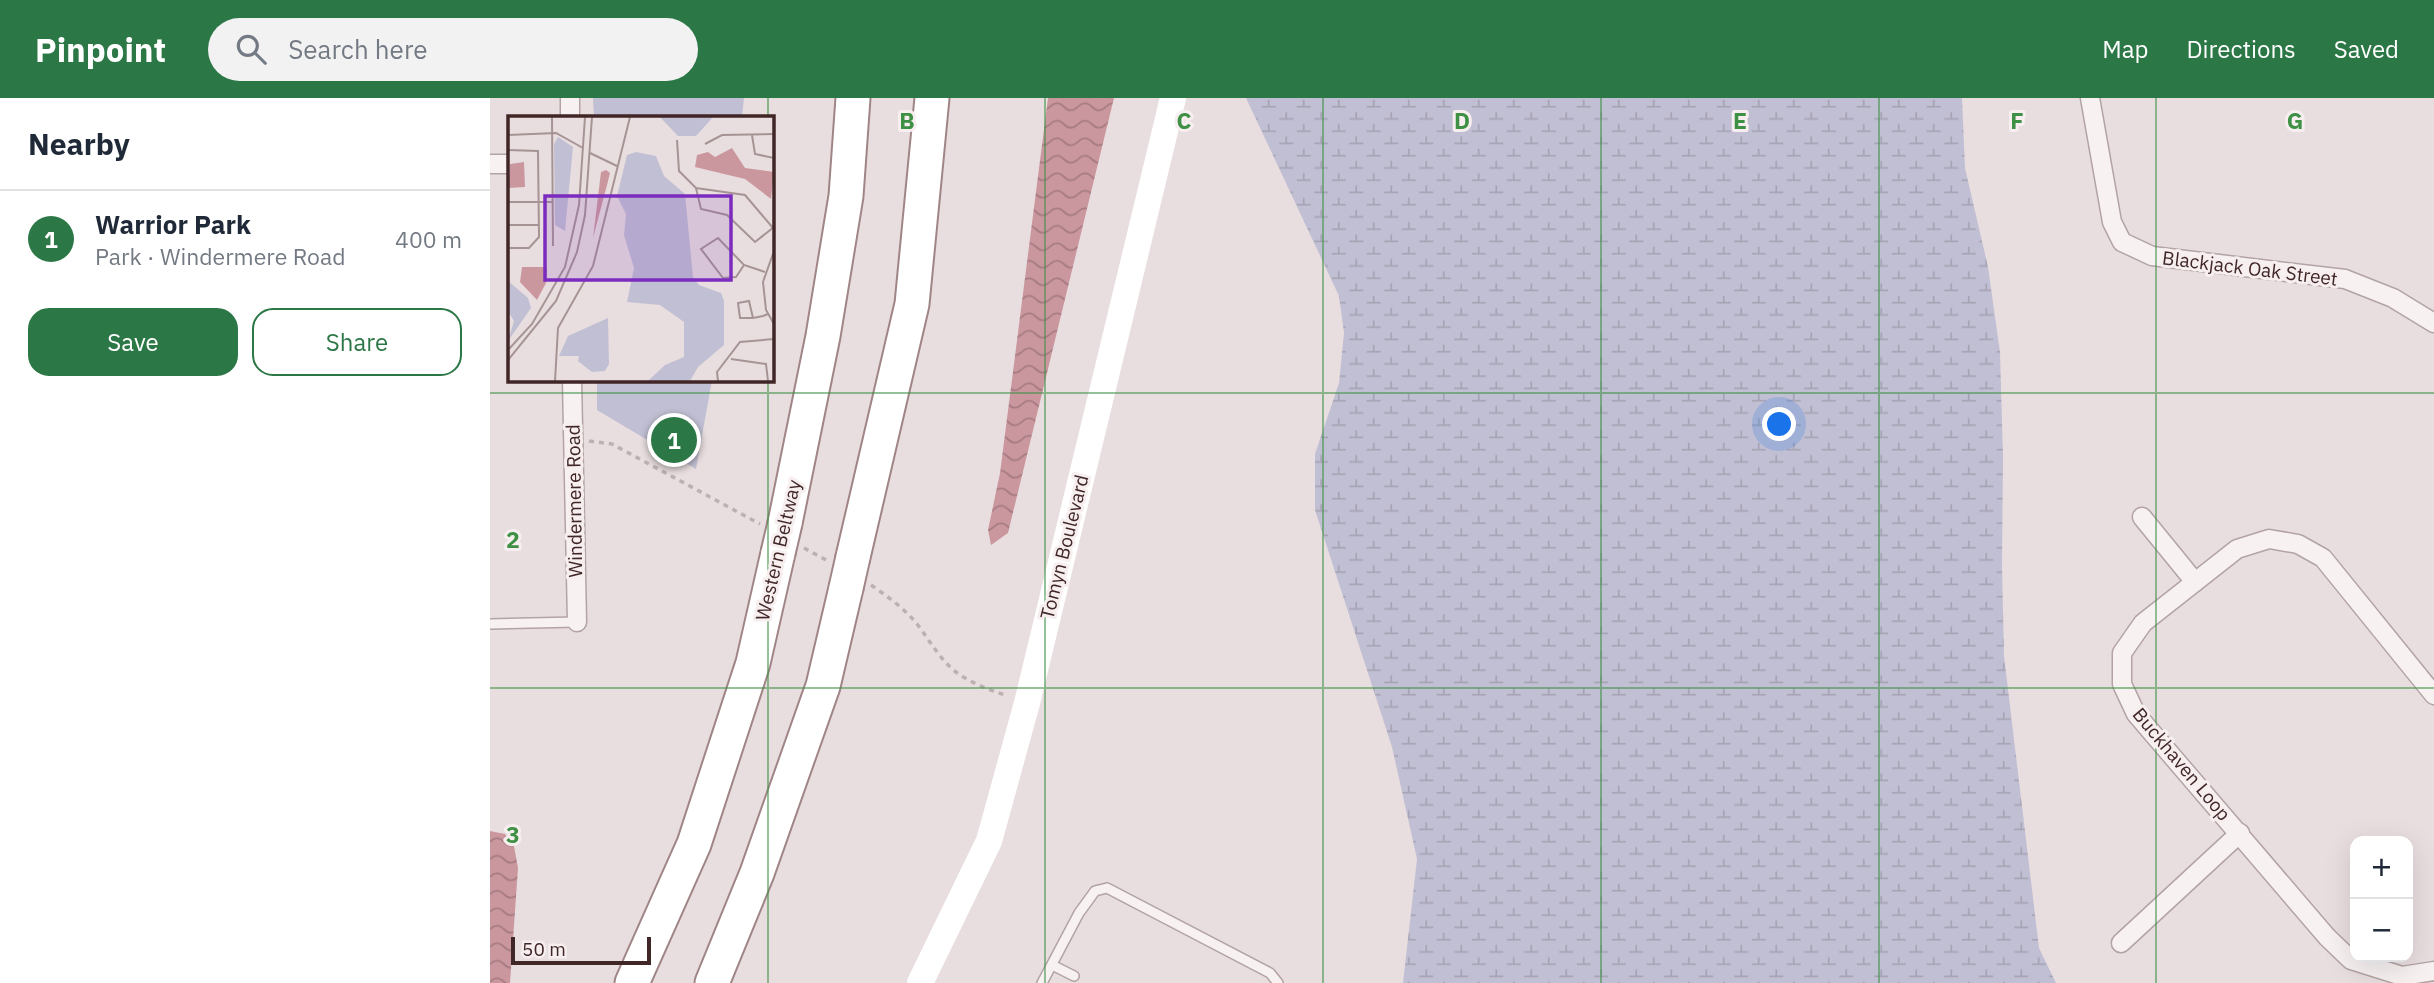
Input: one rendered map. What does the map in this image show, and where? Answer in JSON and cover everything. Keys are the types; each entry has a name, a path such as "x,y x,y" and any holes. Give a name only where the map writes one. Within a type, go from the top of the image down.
{"highway":[{"name":"Western Beltway","path":"632,983 694,844 753,663 823,337 846,196 853,98"},
{"path":"912,304 932,98"},
{"path":"712,983 757,873 823,686 912,304 938,98"}],"street":[{"path":"569,98 570,116"},
{"name":"Tomyn Boulevard","path":"920,983 989,841 1027,703 1173,98"},
{"name":"Blackjack Oak Street","path":"2090,98 2112,222 2122,242 2152,256 2345,279 2393,298 2434,323"},
{"path":"490,164 508,164"},
{"name":"Windermere Road","path":"572,382 577,622"},
{"path":"2142,517 2195,582"},
{"name":"Buckhaven Loop","path":"2434,695 2323,558 2298,544 2269,539 2236,549 2143,623 2122,653 2122,684 2136,714 2327,937 2351,960 2402,976 2434,971"},
{"path":"2121,943 2240,833"}],"lane":[{"path":"490,624 577,622"},
{"path":"1042,983 1079,913 1095,891 1107,888 1270,973 1278,983"},
{"path":"1052,965 1074,976"}],"path":[{"path":"573,441 612,444 849,572 899,604 937,654 958,673 983,687 1027,703"}],"green space":[{"path":"593,98 744,98 742,116 594,116"},
{"path":"1246,98 1962,98 1965,168 1988,267 2000,352 2004,656 2039,948 2056,983 1403,983 1417,859 1392,747 1315,510 1315,454 1339,383 1344,333 1339,296"},
{"path":"597,382 712,382 696,469 597,410"}],"water":[{"path":"1048,98 1114,98 1008,533 991,545 988,530 1000,473"},
{"path":"490,831 505,834 514,846 518,868 510,983 490,983"}],"place":[{"name":"Warrior Park","path":"674,440"}]}
